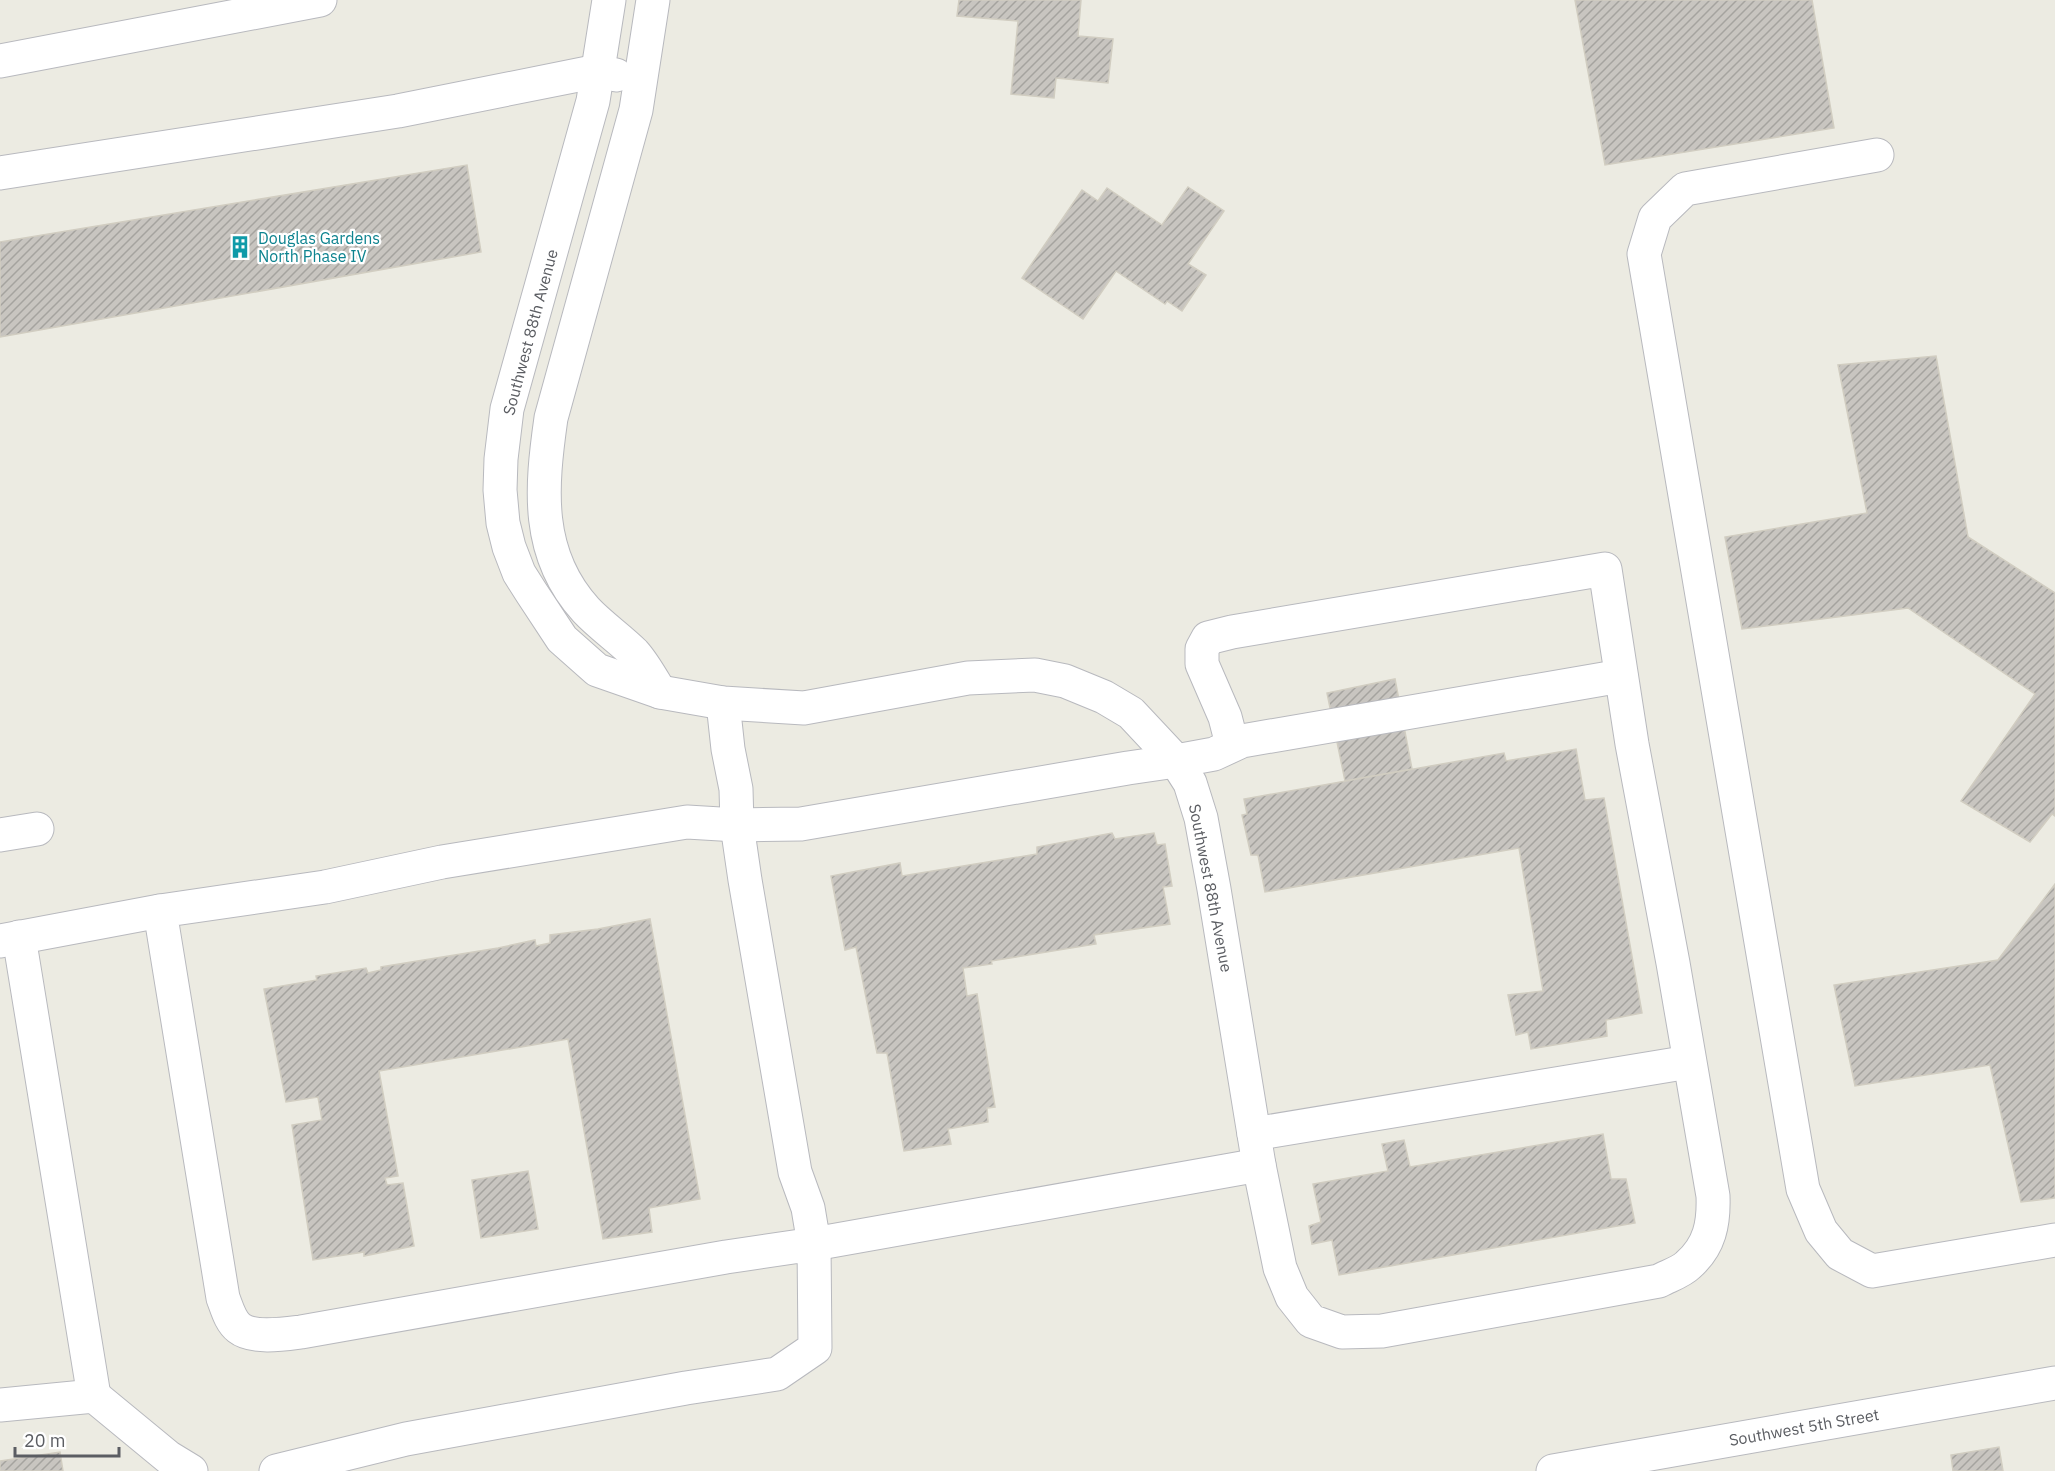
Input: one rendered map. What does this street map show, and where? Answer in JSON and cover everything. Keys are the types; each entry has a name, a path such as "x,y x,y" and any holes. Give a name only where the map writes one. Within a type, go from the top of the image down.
{"street":[{"path":"0,61 320,0"},
{"name":"Southwest 88th Avenue","path":"609,0 593,101 507,410 502,449 500,490 502,523 508,547 519,573 562,639 597,670 660,692 723,703 804,708 968,678 1035,675 1065,681 1104,697 1131,713 1176,761 1190,783 1200,818 1214,889 1256,1149 1280,1268 1292,1297 1311,1321 1342,1332 1382,1331 1659,1281 1688,1266 1707,1242 1714,1220 1713,1196 1621,676 1605,569 1232,632 1208,638 1202,649 1202,664 1225,717 1232,744"},
{"path":"653,0 636,110 551,418 545,463 544,514 547,534 560,572 569,589 588,612 636,655 660,692"},
{"path":"0,173 398,111 598,71 641,82"},
{"path":"1877,155 1685,189 1655,218 1644,254 1803,1189 1821,1231 1840,1254 1872,1271 2055,1240"},
{"path":"531,592 560,572"},
{"path":"191,1471 168,1457 94,1396 10,939 160,911 325,888 442,862 687,822 737,825 801,824 1176,761 1214,754 1232,744 1390,714 1621,676"},
{"path":"276,1471 406,1439 777,1374 814,1348 814,1244 808,1208 795,1172 745,880 737,825 736,789 728,749 723,703"},
{"path":"0,835 37,829"},
{"path":"160,911 224,1298 230,1315 240,1329 267,1336 814,1244 1256,1149 1689,1062"},
{"name":"Southwest 5th Street","path":"1553,1471 1675,1461 2055,1383"},
{"path":"0,1405 94,1396"}],"building":[{"path":"959,0 1081,0 1078,36 1113,39 1108,83 1056,78 1054,98 1011,94 1018,21 957,16"},
{"path":"1575,0 1812,0 1834,128 1605,165"},
{"name":"Douglas Gardens North Phase IV","path":"467,165 481,252 0,337 0,242"},
{"path":"1188,187 1224,211 1188,264 1206,275 1182,311 1167,301 1165,304 1116,271 1083,319 1022,278 1082,190 1098,201 1107,188 1162,225"},
{"path":"1936,356 1968,537 2055,593 2055,816 2052,814 2030,842 1961,801 2035,694 1908,608 1742,629 1725,537 1867,513 1838,365"},
{"path":"1395,679 1412,769 1345,781 1327,693"},
{"path":"1576,749 1585,800 1604,798 1642,1013 1606,1020 1607,1036 1531,1049 1528,1032 1516,1035 1508,995 1543,991 1519,848 1265,892 1258,855 1251,855 1242,815 1247,814 1244,799 1504,753 1506,761"},
{"path":"1112,833 1115,839 1154,833 1157,845 1165,844 1172,886 1163,887 1170,924 1094,935 1096,944 991,961 992,964 963,968 967,996 977,994 995,1107 987,1108 988,1122 948,1129 951,1144 904,1151 887,1053 877,1053 856,947 845,950 831,876 900,863 902,876 1037,854 1037,847"},
{"path":"2055,884 2055,1198 2021,1202 1990,1065 1855,1086 1834,985 1998,960"},
{"path":"650,919 700,1199 649,1208 652,1232 603,1239 568,1039 379,1071 398,1176 385,1178 387,1185 403,1183 414,1246 364,1256 364,1252 313,1260 292,1125 322,1120 318,1097 286,1102 264,989 317,980 316,976 366,968 368,973 381,970 381,967 535,940 536,946 550,943 550,935"},
{"path":"1603,1134 1611,1179 1626,1179 1635,1223 1339,1275 1332,1240 1312,1244 1309,1226 1321,1222 1313,1184 1388,1171 1382,1144 1404,1140 1410,1167"},
{"path":"528,1171 538,1229 481,1238 472,1180"},
{"path":"1999,1447 2003,1471 1953,1471 1951,1455"},
{"path":"60,1452 63,1471 0,1471 0,1461"}],"place":[{"name":"Douglas Gardens North Phase IV","path":"240,247"}]}
